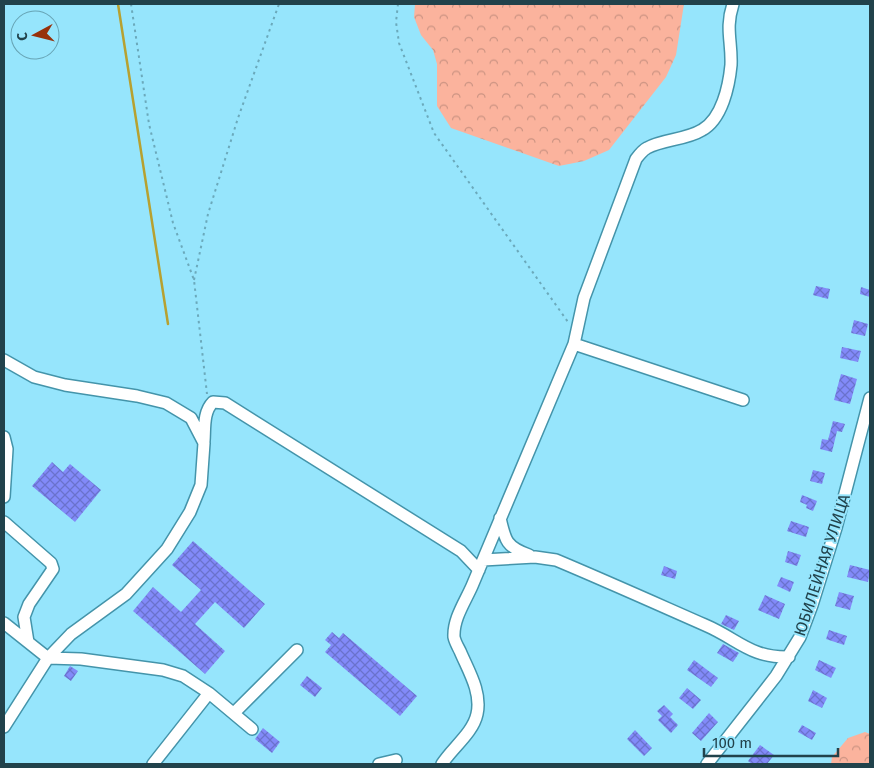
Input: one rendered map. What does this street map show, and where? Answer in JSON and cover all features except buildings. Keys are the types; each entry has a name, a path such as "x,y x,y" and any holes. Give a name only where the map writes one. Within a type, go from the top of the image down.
{"street":[{"path":"442,764 471,727 477,715 476,688 454,638 460,611 574,344 584,298 636,159 646,148 701,131 711,124 719,109 727,88 731,64 728,26 733,4"},
{"path":"574,344 743,400"},
{"path":"4,360 34,377 65,385 137,396 166,403 191,418 204,443"},
{"name":"ЮБИЛЕЙНАЯ УЛИЦА","path":"707,764 776,676 800,637 836,528 870,398"},
{"path":"4,727 48,658 72,634 126,594 167,549 190,512 201,485 206,415 208,407 213,402 225,403 481,565 535,557"},
{"path":"4,437 7,449 4,497"},
{"path":"500,518 505,540 515,550 535,557 556,560 618,586 717,630 757,654 789,657"},
{"path":"4,522 51,563 53,569 29,604 24,617 28,642"},
{"path":"4,623 48,658 81,659 163,670 183,676 209,693 252,729"},
{"path":"234,713 298,650"},
{"path":"153,764 209,693"},
{"path":"379,764 396,760"}],"path":[{"path":"131,4 150,124 173,223 194,280 208,407"},
{"path":"194,280 208,214 238,118 279,4"},
{"path":"398,4 396,22 399,43 434,133 568,322"}],"green space":[{"path":"415,4 684,4 676,55 666,77 609,150 584,161 559,166 451,128 437,106 437,64 433,50 421,35 414,17"},
{"path":"865,732 870,734 870,764 831,764 832,757 848,738"}],"waterway":[{"path":"118,4 168,324"}]}
